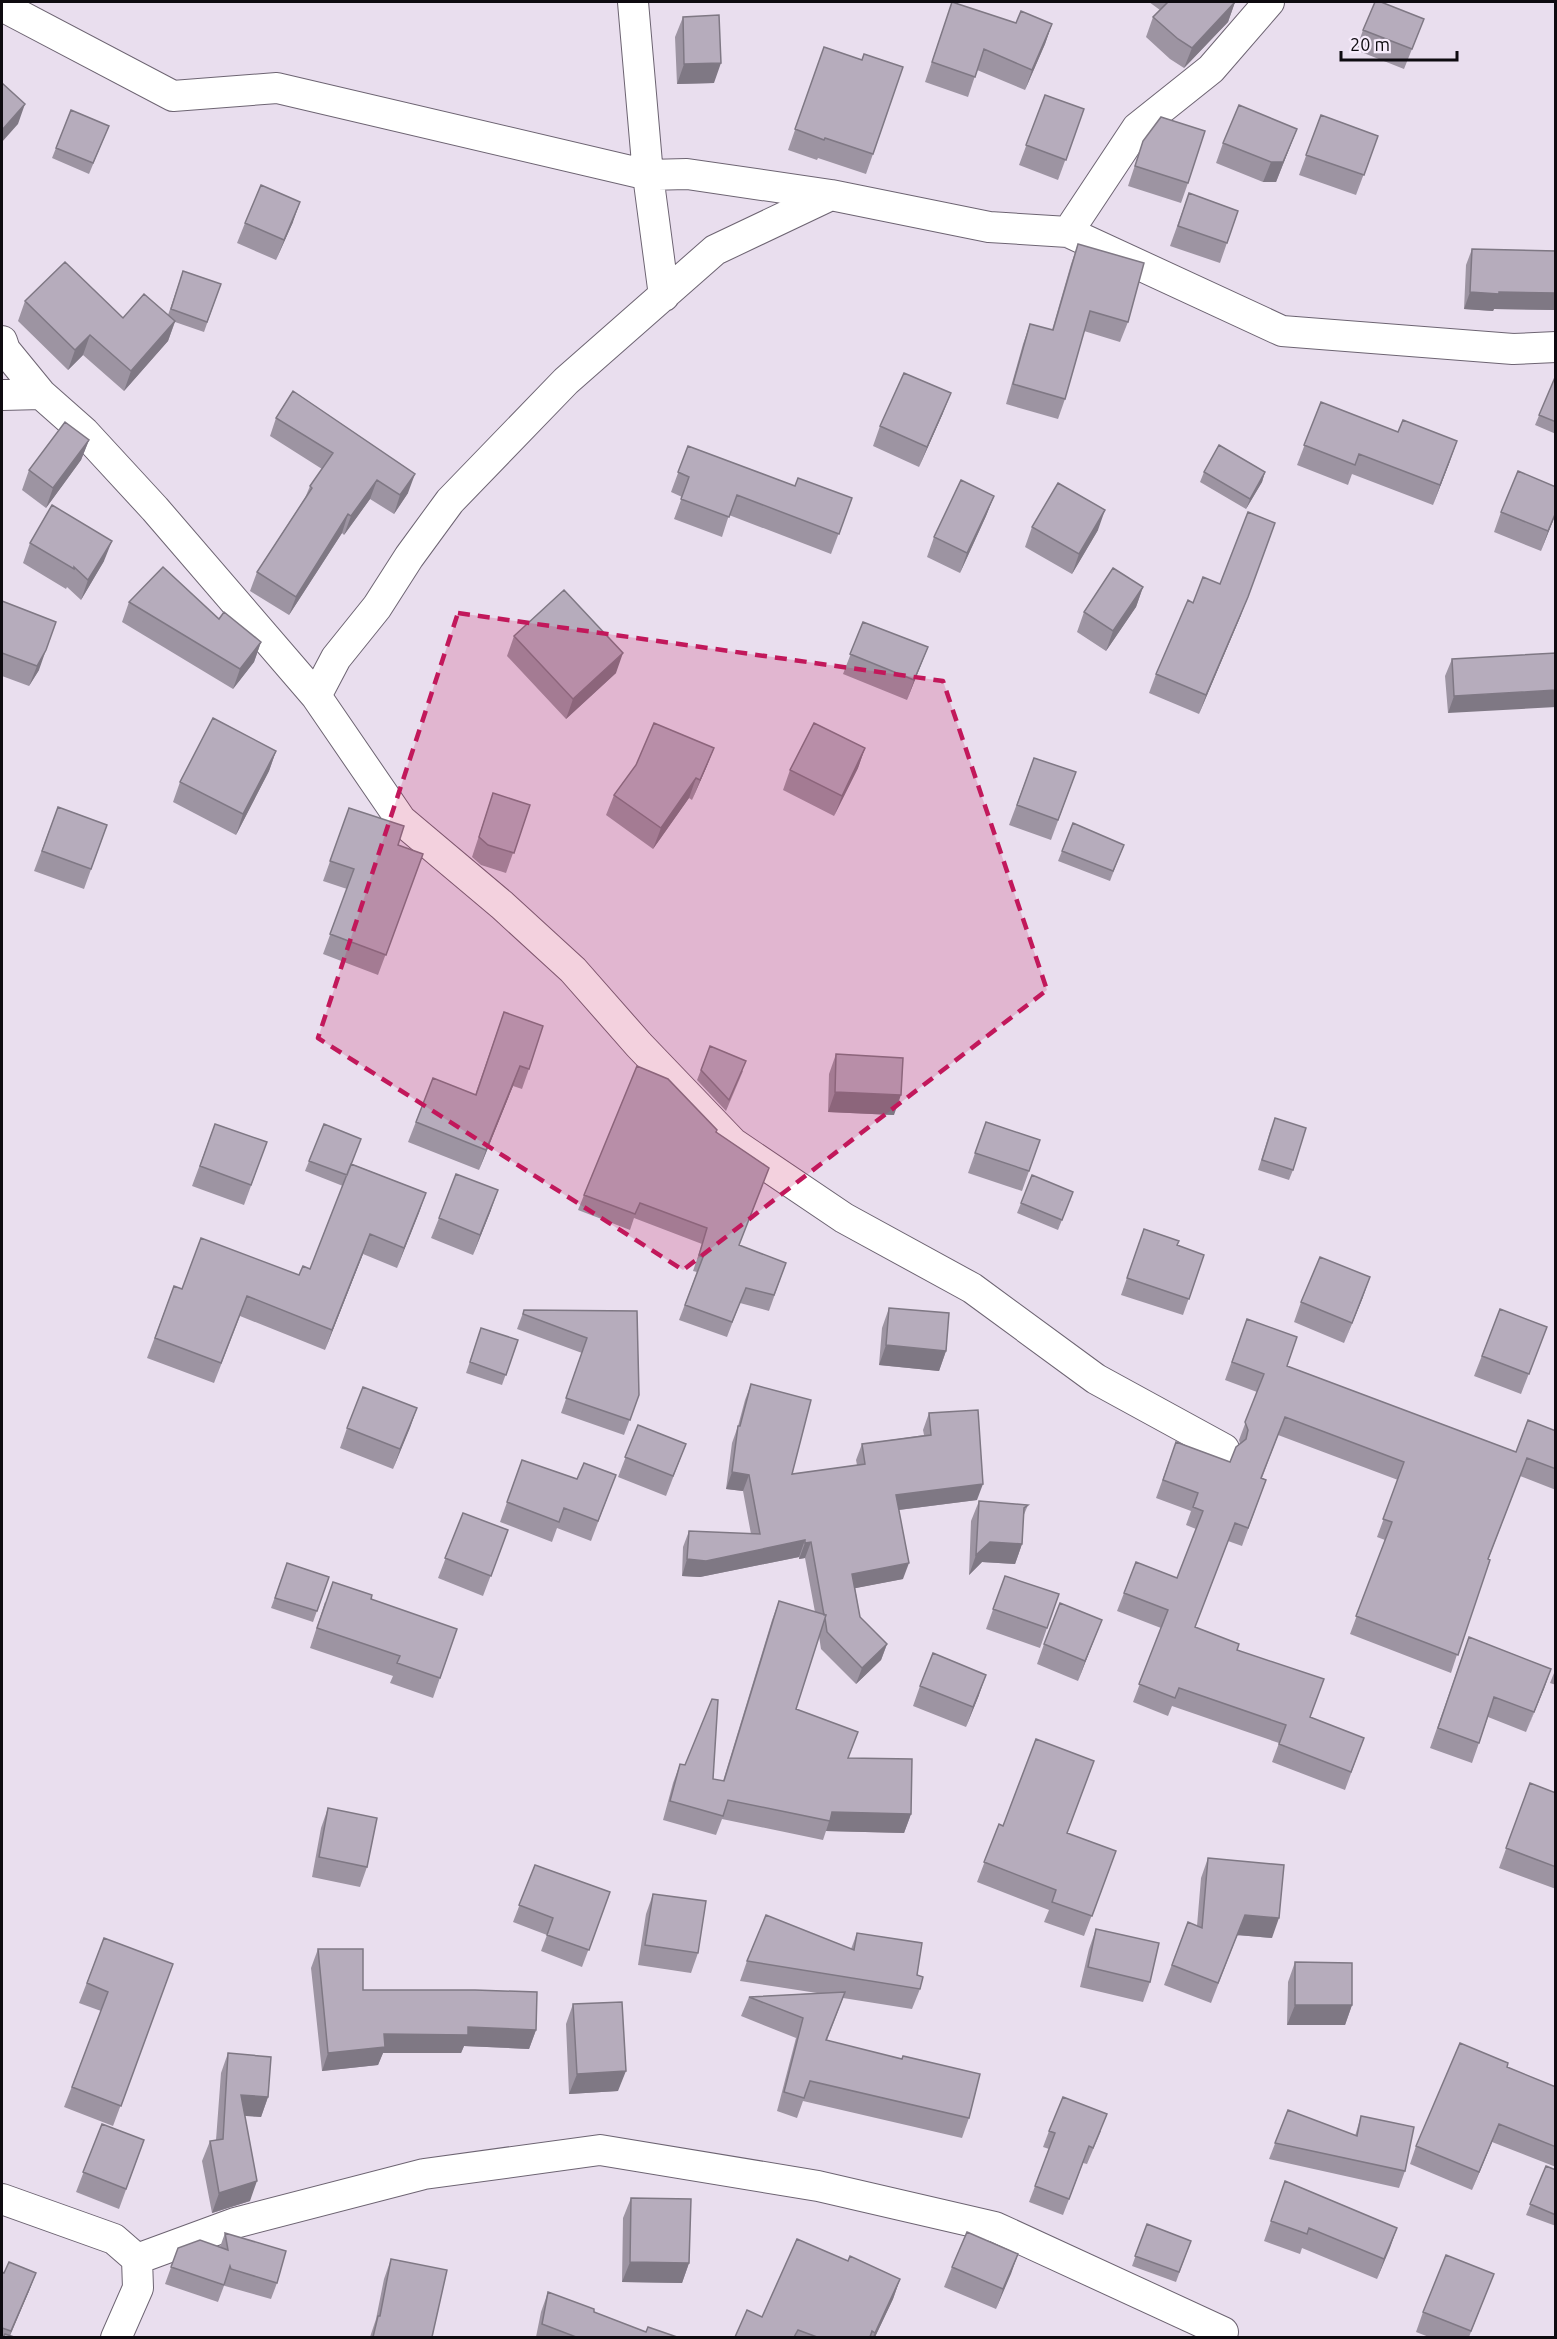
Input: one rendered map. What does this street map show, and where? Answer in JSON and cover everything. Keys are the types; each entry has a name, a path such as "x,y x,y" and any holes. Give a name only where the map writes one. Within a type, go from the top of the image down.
{"street":[{"path":"633,2 648,175 664,296"},
{"path":"1068,232 1137,128 1212,69 1269,2"},
{"path":"2,6 173,96 277,88 648,175 687,174 831,195 989,227 1068,232 1282,331 1513,349 1556,347"},
{"path":"316,696 336,658 377,607 409,557 450,501 566,381 715,250 831,195"},
{"path":"2,341 5,350 40,394 84,432 155,509 316,696 401,820 502,905 573,970 639,1046 733,1143 844,1218 972,1288 1096,1379 1224,1449"},
{"path":"2,395 40,394"},
{"path":"137,2259 235,2223 424,2174 600,2150 818,2186 995,2227 1223,2332"},
{"path":"2,2199 114,2239 137,2259 138,2288 116,2337"}],"highlighted area":[{"path":"458,613 943,681 1047,990 683,1270 318,1038"}],"building":[{"path":"952,2 1016,23 1021,11 1052,24 1032,70 984,49 975,77 932,62"},
{"path":"1168,2 1235,2 1192,48 1153,17"},
{"path":"1375,2 1381,2 1424,19 1412,49 1363,30"},
{"path":"719,15 721,63 684,64 683,17"},
{"path":"824,47 862,60 864,54 903,67 873,154 795,129"},
{"path":"2,83 25,104 2,130"},
{"path":"1045,95 1084,109 1066,160 1026,145"},
{"path":"1239,105 1297,129 1283,162 1271,162 1223,143"},
{"path":"71,110 109,126 93,163 56,148"},
{"path":"1321,115 1378,136 1364,175 1306,155"},
{"path":"1161,117 1205,131 1188,183 1135,166 1143,141"},
{"path":"261,185 300,202 284,240 245,223"},
{"path":"1189,193 1238,211 1227,243 1178,226"},
{"path":"1078,244 1144,263 1128,322 1090,311 1065,399 1013,384 1030,324 1053,330"},
{"path":"1472,249 1556,251 1556,293 1470,292"},
{"path":"65,262 123,318 144,294 175,321 131,371 90,335 75,350 25,301"},
{"path":"183,271 221,284 207,322 171,309"},
{"path":"904,373 951,393 927,447 880,426"},
{"path":"1556,375 1556,422 1539,415"},
{"path":"293,391 415,474 400,495 377,480 351,516 348,514 296,597 257,572 333,453 276,418"},
{"path":"1321,402 1398,432 1403,420 1457,441 1440,485 1359,454 1355,465 1304,445"},
{"path":"65,422 89,440 53,488 29,470"},
{"path":"1219,445 1265,472 1250,499 1204,472"},
{"path":"688,446 795,486 798,478 852,498 839,534 737,495 729,517 681,499 689,477 678,472"},
{"path":"1518,471 1556,487 1556,512 1548,531 1501,512"},
{"path":"961,480 994,496 967,553 934,537"},
{"path":"1058,483 1105,510 1079,554 1032,527"},
{"path":"52,505 112,541 88,580 74,567 74,569 30,543"},
{"path":"1248,512 1275,523 1248,597 1206,695 1156,674 1188,600 1193,603 1203,577 1220,584"},
{"path":"163,567 219,619 224,612 261,642 240,669 129,602"},
{"path":"1113,568 1143,587 1113,631 1084,612"},
{"path":"564,590 623,653 573,699 514,636"},
{"path":"2,601 56,622 46,650 37,666 2,653"},
{"path":"863,622 928,647 914,680 850,654"},
{"path":"1556,653 1556,690 1454,696 1452,659"},
{"path":"213,718 276,751 243,814 180,782"},
{"path":"654,723 714,748 700,780 696,778 661,828 614,795 636,765"},
{"path":"814,723 865,748 842,796 790,770"},
{"path":"1034,758 1076,772 1058,820 1017,805"},
{"path":"493,793 530,805 514,853 488,845 479,837"},
{"path":"58,807 107,825 91,869 42,851"},
{"path":"349,808 404,826 398,845 423,854 386,955 330,934 354,869 330,861"},
{"path":"1073,823 1124,845 1113,871 1062,851"},
{"path":"504,1012 543,1026 529,1069 520,1066 486,1150 416,1122 433,1078 476,1095"},
{"path":"710,1046 746,1061 729,1100 701,1070"},
{"path":"836,1054 903,1058 901,1095 835,1092"},
{"path":"637,1066 668,1079 717,1130 716,1132 769,1168 739,1245 786,1263 774,1295 746,1288 732,1322 685,1305 703,1257 699,1255 707,1228 640,1203 635,1214 584,1195"},
{"path":"1275,1118 1306,1128 1293,1170 1262,1160"},
{"path":"986,1122 1040,1140 1029,1171 975,1153"},
{"path":"215,1124 267,1142 251,1185 200,1166"},
{"path":"324,1124 361,1139 347,1175 309,1161"},
{"path":"351,1164 426,1193 404,1248 370,1234 332,1330 247,1296 221,1363 155,1338 174,1286 182,1289 201,1238 299,1275 303,1266 310,1269"},
{"path":"456,1174 498,1190 480,1235 439,1218"},
{"path":"1032,1175 1073,1192 1062,1220 1021,1203"},
{"path":"1144,1229 1179,1241 1177,1245 1204,1255 1189,1299 1127,1278"},
{"path":"1320,1257 1370,1277 1352,1323 1301,1302"},
{"path":"889,1308 949,1313 946,1351 886,1345"},
{"path":"1500,1309 1547,1327 1529,1374 1482,1356"},
{"path":"524,1310 637,1311 639,1395 630,1420 566,1398 587,1338 523,1314"},
{"path":"1247,1319 1297,1337 1287,1366 1516,1452 1528,1420 1556,1431 1556,1469 1527,1458 1488,1559 1490,1560 1458,1655 1356,1616 1392,1522 1383,1519 1404,1462 1285,1417 1261,1478 1266,1480 1248,1528 1235,1523 1195,1627 1239,1644 1237,1650 1324,1679 1310,1717 1364,1738 1351,1772 1279,1744 1286,1725 1179,1688 1175,1698 1139,1684 1168,1610 1124,1593 1136,1562 1177,1578 1203,1511 1193,1507 1198,1493 1163,1480 1176,1442 1230,1462 1236,1447 1246,1439 1248,1430 1245,1422 1264,1374 1232,1362"},
{"path":"481,1328 518,1340 506,1375 470,1362"},
{"path":"751,1384 811,1400 792,1474 865,1464 862,1444 931,1435 929,1413 978,1410 983,1484 896,1495 909,1563 852,1574 860,1617 887,1644 862,1668 827,1632 826,1615 824,1615 811,1542 805,1543 805,1540 706,1561 687,1559 689,1531 760,1534 749,1475 732,1472 738,1426 740,1426"},
{"path":"363,1387 417,1408 400,1449 347,1428"},
{"path":"638,1425 686,1444 673,1476 625,1457"},
{"path":"522,1460 577,1479 584,1463 616,1475 598,1521 564,1508 559,1522 507,1502"},
{"path":"979,1501 1028,1505 1024,1508 1022,1544 990,1542 976,1555"},
{"path":"463,1513 508,1530 491,1576 445,1558"},
{"path":"287,1563 329,1577 317,1611 275,1598"},
{"path":"1005,1576 1059,1594 1047,1628 993,1609"},
{"path":"333,1582 372,1595 371,1599 457,1629 440,1678 397,1663 400,1656 317,1628"},
{"path":"779,1601 826,1615 796,1709 858,1732 848,1758 912,1759 911,1814 832,1812 830,1821 728,1800 723,1816 670,1801 680,1764 685,1765 712,1699 718,1700 713,1779 724,1781"},
{"path":"1060,1603 1102,1620 1085,1661 1044,1644"},
{"path":"1469,1637 1551,1669 1534,1712 1494,1697 1479,1743 1438,1728"},
{"path":"933,1653 986,1675 973,1707 920,1686"},
{"path":"1036,1739 1094,1761 1067,1833 1116,1851 1092,1916 1052,1902 1056,1890 984,1862 999,1824 1003,1826"},
{"path":"1530,1783 1556,1793 1556,1867 1506,1848"},
{"path":"328,1808 377,1818 367,1867 319,1857"},
{"path":"1208,1858 1284,1865 1279,1918 1245,1915 1218,1983 1172,1965 1188,1922 1202,1928"},
{"path":"535,1865 610,1892 589,1950 547,1935 553,1918 519,1905"},
{"path":"653,1894 706,1901 698,1953 645,1945"},
{"path":"766,1915 854,1950 857,1933 922,1943 917,1975 923,1977 920,1989 747,1961"},
{"path":"1096,1929 1159,1943 1150,1982 1088,1967"},
{"path":"104,1938 173,1964 121,2106 72,2087 108,1992 87,1983"},
{"path":"318,1949 363,1949 363,1990 537,1992 536,2030 468,2027 468,2035 384,2034 385,2047 328,2053"},
{"path":"1295,1962 1352,1963 1352,2005 1295,2005"},
{"path":"845,1992 826,2040 902,2059 903,2056 980,2074 969,2118 810,2081 804,2098 784,2092 803,2018 749,1997"},
{"path":"622,2002 626,2071 577,2074 573,2004"},
{"path":"1460,2043 1508,2063 1507,2067 1556,2087 1556,2147 1499,2124 1479,2172 1416,2146"},
{"path":"228,2053 271,2057 268,2097 241,2095 257,2181 219,2193 210,2141 223,2139"},
{"path":"1063,2097 1107,2114 1093,2148 1089,2146 1069,2199 1035,2186 1055,2133 1049,2131"},
{"path":"1288,2110 1357,2136 1361,2116 1414,2127 1405,2171 1275,2143"},
{"path":"102,2124 144,2140 126,2189 83,2172"},
{"path":"1546,2166 1556,2170 1556,2215 1530,2204"},
{"path":"1285,2181 1397,2228 1384,2259 1309,2228 1307,2234 1271,2221"},
{"path":"631,2198 691,2199 689,2263 630,2262"},
{"path":"1147,2224 1191,2241 1179,2272 1135,2256"},
{"path":"967,2232 1018,2254 1003,2289 952,2267"},
{"path":"225,2233 286,2251 277,2283 231,2269 230,2266 224,2285 171,2267 178,2248 200,2240 228,2250"},
{"path":"797,2239 848,2261 850,2256 900,2279 875,2333 872,2331 870,2337 817,2337 798,2330 794,2337 735,2337 747,2310 762,2317"},
{"path":"1446,2255 1494,2274 1471,2331 1423,2312"},
{"path":"391,2259 447,2270 432,2337 373,2337 378,2316 380,2316"},
{"path":"9,2262 36,2273 11,2331 2,2328 2,2272 4,2273"},
{"path":"548,2292 646,2332 648,2327 677,2337 576,2337 542,2324"}]}
